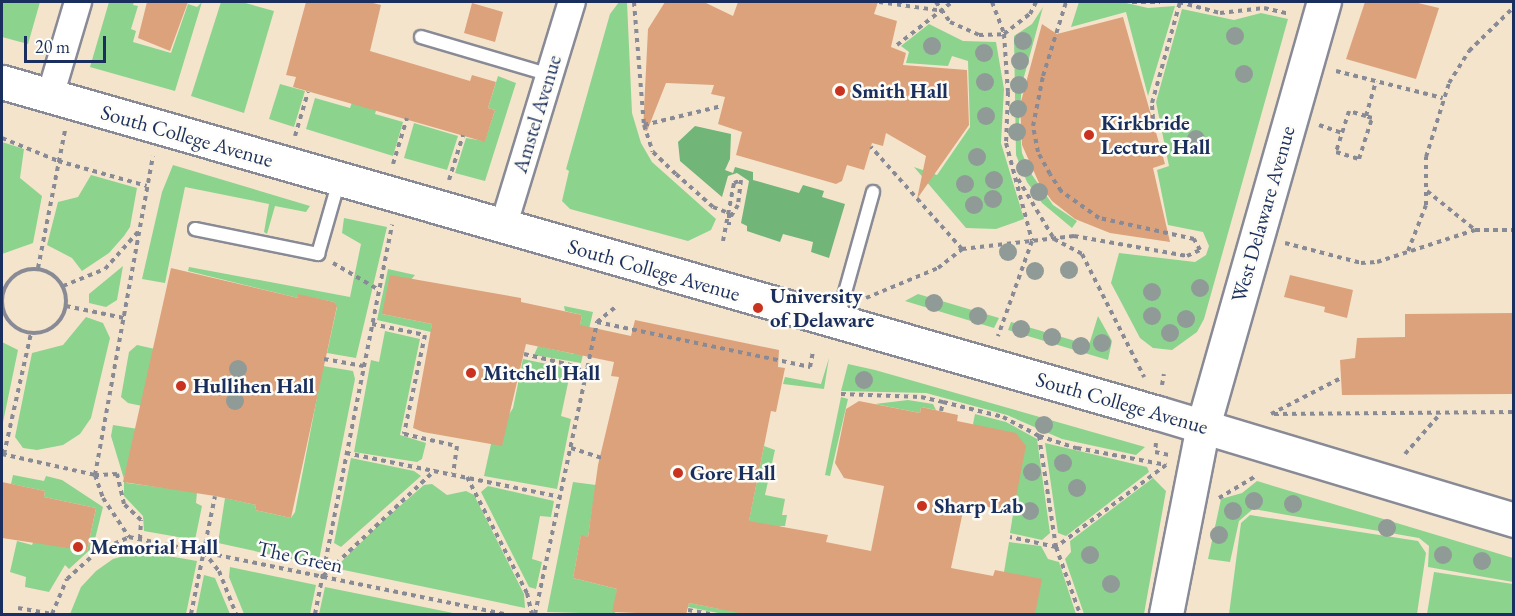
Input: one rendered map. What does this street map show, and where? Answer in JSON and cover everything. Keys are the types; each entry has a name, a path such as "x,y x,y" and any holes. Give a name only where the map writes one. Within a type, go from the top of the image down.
{"main road":[{"name":"West Delaware Avenue","path":"1166,615 1203,426 1324,2"},
{"name":"South College Avenue","path":"2,82 1203,426 1514,520"}],"street":[{"path":"50,96 78,2"},
{"name":"Amstel Avenue","path":"503,227 572,2"}],"lane":[{"path":"421,37 550,75"},
{"path":"195,229 318,254 339,180"},
{"path":"837,322 873,192"}],"path":[{"path":"634,2 644,125 653,152 713,207 729,213 730,218"},
{"path":"879,2 938,10 964,30 980,35 1004,34 1030,14 1036,2"},
{"path":"936,2 938,10"},
{"path":"897,45 938,10 952,2"},
{"path":"992,2 1004,34 1008,92 1006,143 1032,241 998,336"},
{"path":"865,298 938,268 962,249 1074,236 1187,256 1200,250 1194,239 1099,218 1061,191 1038,152 1034,126 1066,2"},
{"path":"1132,2 1160,2"},
{"path":"1153,119 1154,94 1179,2 1220,13 1264,8 1295,16"},
{"path":"1408,251 1420,229 1426,190 1426,157 1443,98 1469,51 1514,7"},
{"path":"1331,69 1443,98"},
{"path":"1366,116 1376,81"},
{"path":"295,136 308,92"},
{"path":"644,125 722,106"},
{"path":"1349,111 1366,116 1372,118 1359,159 1336,152 1349,111"},
{"path":"393,165 407,118"},
{"path":"1324,127 1342,133"},
{"path":"38,268 65,130"},
{"path":"448,181 463,135"},
{"path":"2,138 58,160 147,186"},
{"path":"871,147 962,249"},
{"path":"18,608 52,615 67,579 98,551 129,537 103,498 95,475 153,156"},
{"path":"1013,172 1054,239 1082,254 1144,377"},
{"path":"723,240 734,183 741,180 738,205 730,218 729,225"},
{"path":"1426,190 1475,230"},
{"path":"315,615 392,225"},
{"path":"63,286 105,269 140,229"},
{"path":"1281,242 1361,263 1377,262 1475,230 1514,230"},
{"path":"318,254 379,290"},
{"path":"38,268 53,274 63,286 66,306 54,326 31,333 8,321 2,295 12,276 38,268"},
{"path":"66,306 124,318"},
{"path":"533,615 561,497 597,322 617,306"},
{"path":"597,322 810,367 813,351"},
{"path":"372,324 425,335 404,434 457,446 453,474"},
{"path":"31,333 3,454 95,475 117,474 124,504 141,520 140,539"},
{"path":"704,345 706,337"},
{"path":"524,354 586,369"},
{"path":"324,359 363,366"},
{"path":"1341,378 1270,414 1514,412"},
{"path":"841,394 942,402 1003,417 1039,436 1166,465 1056,547 1010,537"},
{"path":"942,402 942,411"},
{"path":"1405,454 1440,414"},
{"path":"1039,436 1056,547 1080,615"},
{"path":"571,448 601,458"},
{"path":"346,453 561,497"},
{"path":"322,576 435,470"},
{"path":"1219,498 1256,476"},
{"path":"466,477 527,593 533,615"},
{"path":"191,615 215,496"},
{"name":"The Green","path":"129,537 505,615"},
{"path":"204,552 219,571 236,615"},
{"path":"688,610 711,615"}],"green space":[{"path":"2,2 40,2 28,44 2,37"},
{"path":"109,2 134,2 133,5 138,6 131,29 136,31 133,42 171,53 188,4 197,7 202,2 175,91 90,67"},
{"path":"221,2 242,2 274,11 244,113 191,96"},
{"path":"619,2 627,2 632,113 641,143 652,162 716,219 711,230 688,241 570,209 562,201 569,171 566,169 610,14"},
{"path":"1079,2 1122,2 1148,8 1175,6 1148,96 1126,12 1071,27"},
{"path":"1043,7 1022,84 1019,122 1022,153 1030,172 1053,205 1077,221 1072,228 1042,203 1027,182 1016,155 1014,36 1032,24"},
{"path":"1182,9 1234,20 1261,13 1288,19 1204,319 1197,332 1172,350 1153,348 1140,338 1111,283 1119,253 1195,262 1206,255 1209,246 1203,232 1168,225 1157,170 1169,166 1156,102"},
{"path":"929,24 963,41 996,42 1004,89 1001,143 1024,219 996,229 966,228 914,167 937,175 970,127 968,61 952,56 948,66 906,63 909,52 901,46"},
{"path":"498,76 516,83 485,181 455,173 466,138 485,141 495,110 488,108"},
{"path":"280,84 305,91 294,127 269,119"},
{"path":"357,88 381,94 375,114 403,122 393,156 306,129 315,98 350,108"},
{"path":"414,123 458,136 447,170 404,158"},
{"path":"695,126 731,134 730,159 725,170 733,173 735,167 753,172 753,180 799,193 803,185 824,191 822,197 845,204 829,258 811,252 813,242 783,234 780,242 747,231 747,226 741,223 749,181 737,173 728,176 722,197 680,161 678,142"},
{"path":"2,142 24,149 20,178 42,196 33,243 2,254"},
{"path":"173,165 310,206 306,212 275,206 267,234 264,232 269,204 185,187 165,283 142,279 162,192"},
{"path":"91,175 137,188 130,227 109,253 82,271 72,258 47,245 58,202 78,197"},
{"path":"344,218 387,227 356,358 327,353 337,307 334,302 299,295 298,298 188,271 189,267 350,297 361,244 342,233"},
{"path":"123,266 117,300 106,307 89,303 89,294"},
{"path":"388,269 415,275 382,314 432,324 431,332 377,320"},
{"path":"918,294 999,318 994,328 905,301"},
{"path":"564,306 593,312 581,363 534,355 538,346 574,354 582,315 565,311"},
{"path":"1098,316 1112,341 1108,360 1008,330 1011,322 1089,345"},
{"path":"86,317 103,323 110,338 91,418 80,434 63,445 37,450 23,448 15,437 32,353 63,345"},
{"path":"385,331 420,339 400,435 426,443 422,459 417,462 354,452 371,360 379,362"},
{"path":"2,342 18,350 2,427"},
{"path":"137,345 155,349 142,406 128,403 121,397 129,352"},
{"path":"829,358 824,389 783,384 785,377 821,384"},
{"path":"523,359 571,369 561,416 571,419 557,489 484,476 491,444 513,408"},
{"path":"848,364 1145,447 1136,455 1062,439 1007,415 926,393 841,391"},
{"path":"323,366 353,371 355,379 318,565 218,543 225,498 256,505 255,510 291,518 295,512"},
{"path":"841,397 848,399 830,476 825,475"},
{"path":"908,400 933,404 936,410 921,407 920,413 875,404"},
{"path":"975,414 1006,422 1037,439 1050,533 1042,540 1010,533 1015,502 973,424"},
{"path":"113,425 138,429 124,478 127,483 197,492 196,503 202,506 195,540 144,531 143,516 124,496 124,479 111,436"},
{"path":"1045,443 1147,467 1149,472 1066,536 1058,533"},
{"path":"764,446 775,450 765,495 785,499 782,515 787,515 785,526 780,526 763,614 723,614 688,607 689,603 720,609 740,565"},
{"path":"351,458 414,471 421,476 341,547 334,543"},
{"path":"13,475 44,481 46,476 62,480 103,507 93,547 69,569 65,565 49,592 25,587 26,577 10,572 17,541 32,545 34,540 87,551 96,508 44,497 45,491 11,484"},
{"path":"1153,478 1166,491 1144,614 1084,614 1065,559 1071,552 1070,541"},
{"path":"1257,481 1513,558 1513,582 1428,567 1429,546 1419,538 1253,509 1239,521 1230,562 1208,559 1221,499 1242,493"},
{"path":"573,482 596,485 588,537 581,536 573,578 617,589 615,614 547,612"},
{"path":"432,484 447,495 466,491 474,495 524,594 525,608 339,569 339,564 385,519 424,485"},
{"path":"488,486 554,501 551,517 540,516 532,559 542,562 536,589 529,587 481,492"},
{"path":"1250,515 1418,541 1426,553 1417,614 1229,614 1241,523"},
{"path":"1009,542 1041,546 1048,559 1059,562 1076,614 1035,614 1004,572"},
{"path":"140,551 197,561 186,614 70,614 81,587 96,571 113,559"},
{"path":"230,567 316,585 310,614 244,614 229,577"},
{"path":"1434,572 1513,584 1513,614 1427,614"},
{"path":"204,575 215,578 230,614 196,614"},
{"path":"325,587 458,614 319,614"}],"building":[{"path":"147,2 188,2 170,51 138,38"},
{"path":"306,2 369,2 381,5 370,51 470,81 472,75 496,82 488,108 495,110 485,142 293,87 296,77 286,75"},
{"name":"Smith Hall","path":"665,2 704,2 733,16 738,2 878,2 874,14 897,21 891,47 906,53 903,65 967,70 969,125 917,199 926,156 886,133 883,146 872,143 864,170 847,165 842,181 836,184 736,155 742,132 718,124 725,97 711,94 714,85 666,83 647,131 643,130 648,29"},
{"path":"1365,2 1414,2 1439,8 1416,79 1346,59"},
{"path":"472,3 503,12 495,42 464,33"},
{"name":"Kirkbride Lecture Hall","path":"1123,17 1165,164 1153,168 1170,242 1110,233 1075,219 1052,201 1039,183 1022,145 1020,105 1042,24 1057,34"},
{"name":"Hullihen Hall","path":"171,268 298,298 298,294 334,302 337,306 291,518 255,510 256,505 215,496 123,482"},
{"path":"390,275 521,298 521,302 582,315 580,325 631,336 635,320 779,350 778,367 785,368 776,412 771,411 749,521 828,535 826,542 871,551 884,486 844,478 835,463 846,409 859,401 920,413 921,407 958,415 957,421 1016,433 1026,446 1015,502 1002,510 965,502 951,568 993,576 995,570 1042,579 1035,615 749,615 689,603 686,615 612,612 617,589 573,578 581,535 588,537 598,465 619,377 611,376 614,362 526,344 502,446 423,432 413,428 432,324 382,314"},
{"path":"1290,275 1353,290 1347,318 1324,312 1325,307 1284,297"},
{"path":"1514,313 1514,394 1342,395 1340,360 1355,358 1357,338 1405,337 1405,314"},
{"name":"Memorial Hall","path":"2,482 45,491 44,497 96,508 87,551 2,538"}],"place":[{"name":"Smith Hall","path":"840,91"},
{"name":"Kirkbride Lecture Hall","path":"1089,135"},
{"name":"University of Delaware","path":"758,308"},
{"name":"Mitchell Hall","path":"471,373"},
{"name":"Hullihen Hall","path":"181,386"},
{"name":"Gore Hall","path":"678,473"},
{"name":"Sharp Lab","path":"922,506"},
{"name":"Memorial Hall","path":"78,547"}]}
